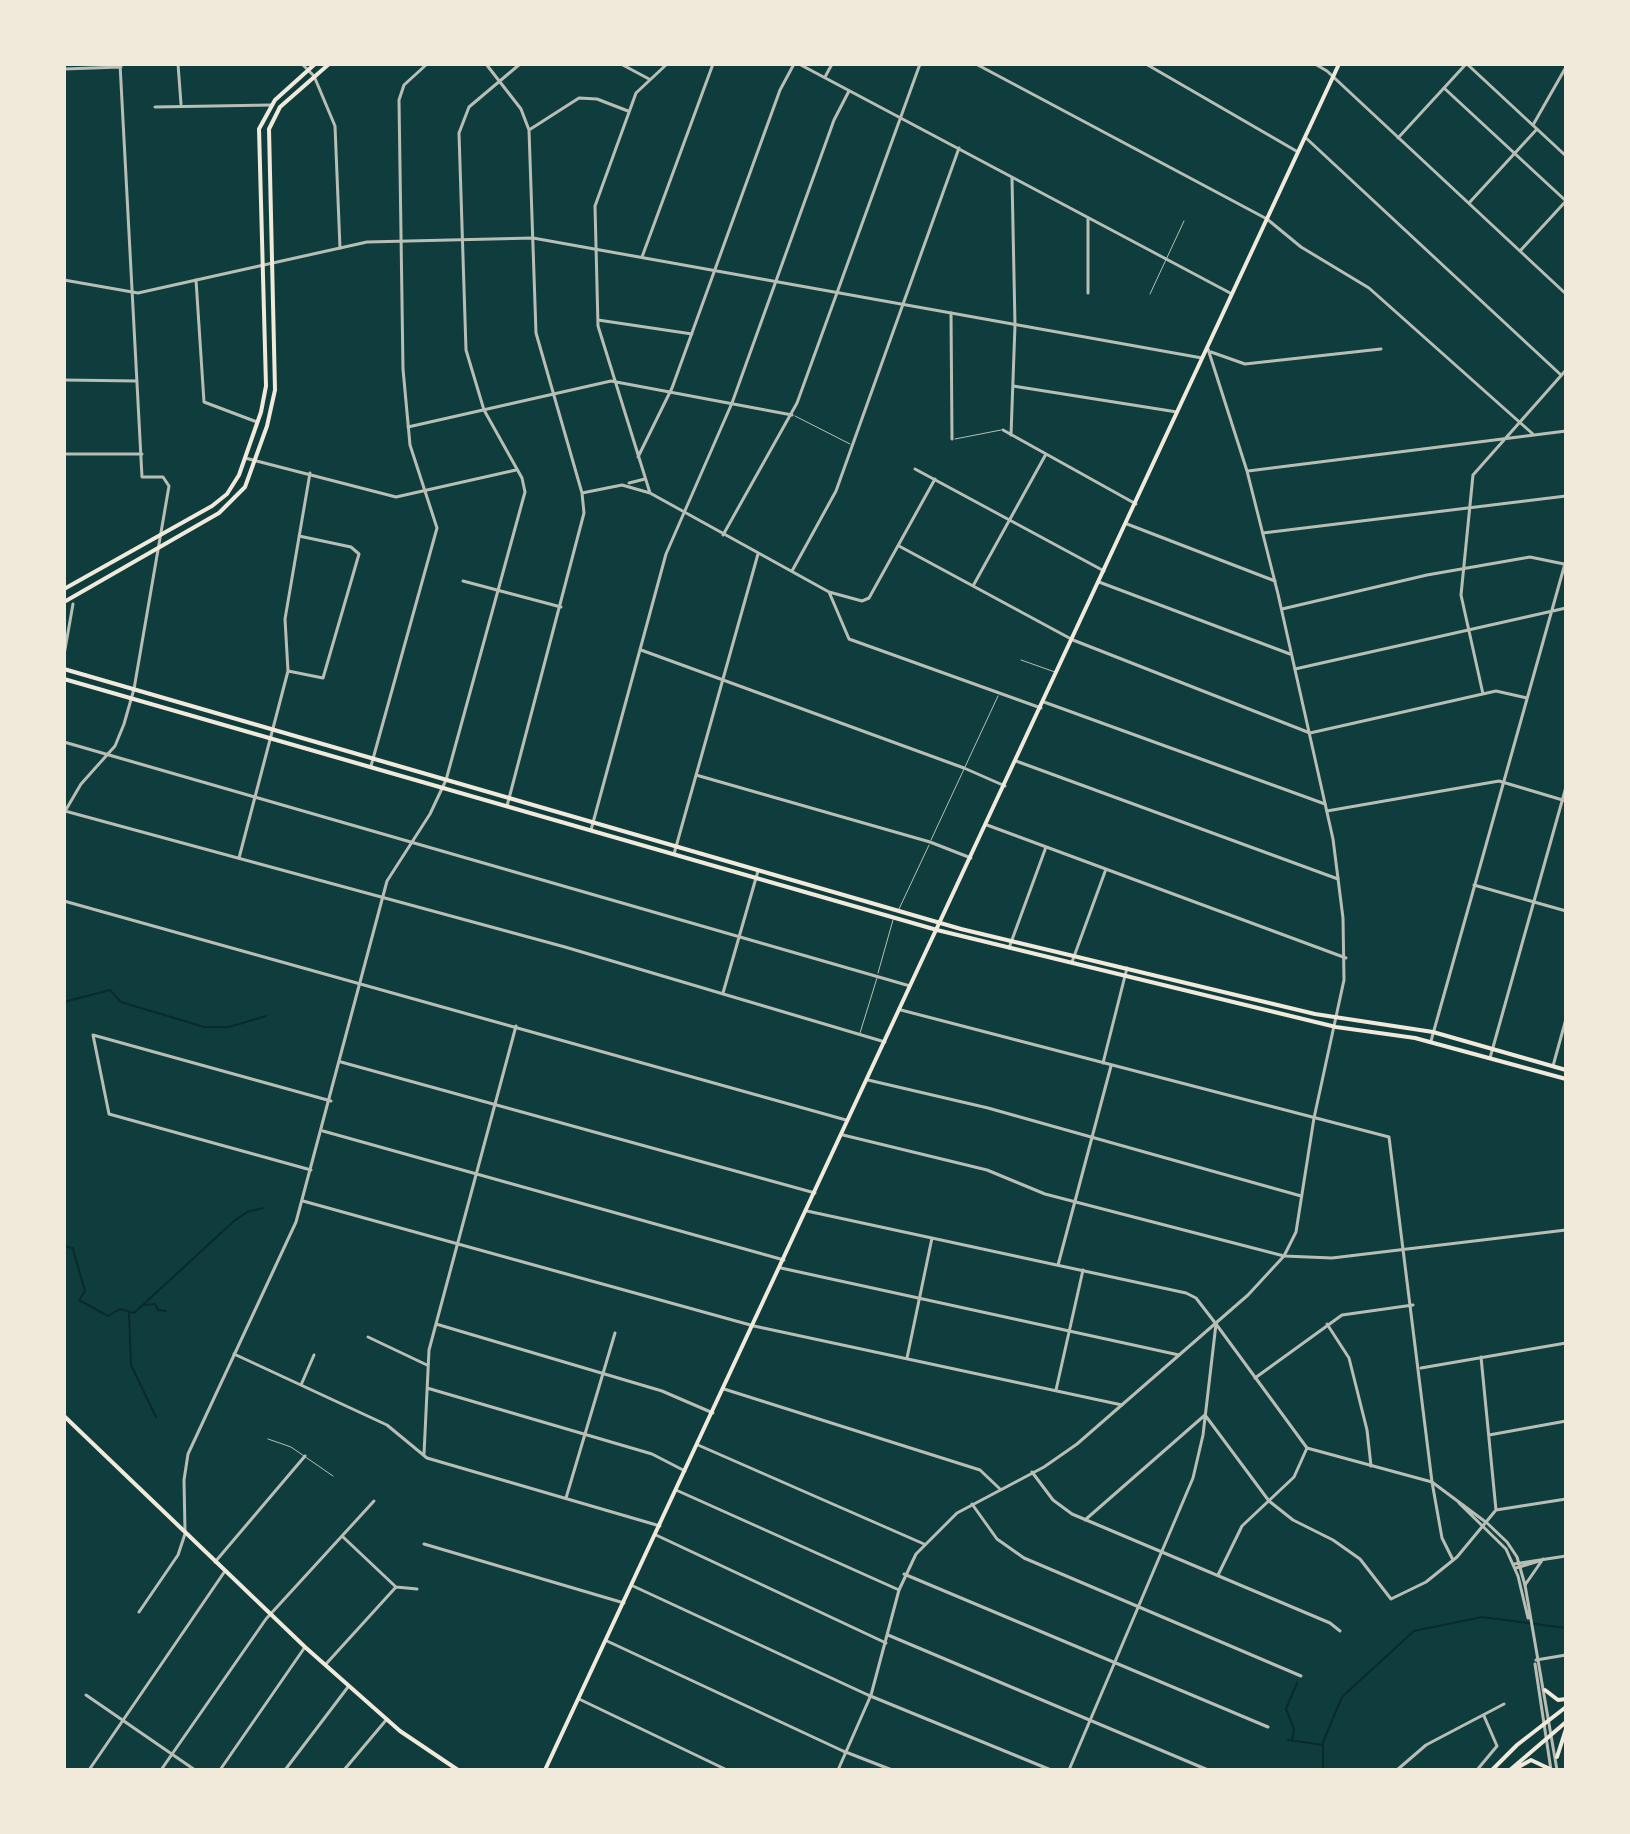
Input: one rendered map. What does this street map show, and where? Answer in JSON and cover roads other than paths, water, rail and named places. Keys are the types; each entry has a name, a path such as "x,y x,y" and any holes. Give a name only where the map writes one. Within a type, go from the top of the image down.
{"main road":[{"path":"64,589 221,500 232,487 245,458 266,386 258,138 262,120 271,105 315,64"},
{"path":"64,602 158,549 235,500 245,487 275,390 269,129 280,107 329,64"},
{"path":"545,1770 1202,358 1209,350 1339,64"},
{"path":"64,669 1125,975 1336,1027 1431,1042 1566,1079"},
{"path":"64,679 937,930 1009,948 1127,968 1337,1018 1433,1032 1566,1070"},
{"path":"205,720 208,711"},
{"path":"825,898 827,891"},
{"path":"1248,1005 1250,998"},
{"path":"64,1416 305,1647 387,1719 458,1770"},
{"path":"1545,1690 1554,1698 1566,1699"},
{"path":"1492,1770 1542,1724 1566,1707"},
{"path":"1512,1770 1566,1722"},
{"path":"1557,1757 1566,1729"},
{"path":"1512,1770 1531,1760 1550,1770"}],"street":[{"path":"178,64 181,106"},
{"path":"302,64 314,76 331,111 337,135 340,248"},
{"path":"371,767 437,533 436,517 425,491 407,428 401,240 400,94 404,85 427,64"},
{"path":"486,64 521,109 529,130 534,318 552,394 582,493 581,531 507,806"},
{"path":"139,1612 178,1555 185,1534 184,1474 188,1454 303,1201 382,897 393,868 446,780 525,492 484,410 466,350 459,133 463,115 520,64"},
{"path":"621,64 649,79"},
{"path":"650,493 598,320 596,201 636,93 667,64"},
{"path":"642,257 713,64"},
{"path":"638,457 670,392 780,90 794,64"},
{"path":"799,64 1232,294"},
{"path":"825,77 832,64"},
{"path":"723,535 792,415 920,64"},
{"path":"976,64 1267,219 1301,247 1369,288 1534,435"},
{"path":"1146,64 1298,152"},
{"path":"1315,64 1566,294"},
{"path":"1397,138 1466,64 1566,156"},
{"path":"64,69 120,66 142,477 168,479 162,535 134,689 121,733 109,755 81,784 64,812 382,897 885,1042"},
{"path":"1468,204 1535,127 1566,67"},
{"path":"1444,88 1566,201 1520,251"},
{"path":"591,830 666,554 732,403 834,120 849,91"},
{"path":"529,130 579,98 597,99 628,111"},
{"path":"155,107 271,105"},
{"path":"1305,138 1561,375"},
{"path":"792,572 836,491 850,444 959,148"},
{"path":"1011,435 1015,325 1012,178"},
{"path":"1088,219 1088,293"},
{"path":"64,280 133,293 340,248 401,240 533,238 1202,358"},
{"path":"196,280 203,401 214,409 257,422"},
{"path":"951,313 952,439"},
{"path":"598,320 692,334"},
{"path":"1209,350 1245,364 1381,349"},
{"path":"838,1770 871,1695 904,1574 924,1544 951,1517 1070,1450 1216,1324 1284,1256 1296,1232 1314,1118 1336,1027 1346,958 1338,879 1310,733 1247,471 1209,350"},
{"path":"1483,694 1461,602 1461,569 1473,475 1566,370"},
{"path":"64,380 137,381"},
{"path":"407,428 615,382 792,415"},
{"path":"1013,386 1177,412"},
{"path":"1003,430 1136,504"},
{"path":"1247,471 1566,431"},
{"path":"64,454 142,454"},
{"path":"973,586 1046,454"},
{"path":"245,458 310,473 387,497 516,470"},
{"path":"915,469 1104,571"},
{"path":"239,858 273,739 288,671 285,619 310,473"},
{"path":"582,493 645,479"},
{"path":"622,485 650,493 829,592 862,601 871,595 935,479"},
{"path":"1263,533 1566,496"},
{"path":"1127,524 1275,581"},
{"path":"288,671 321,679 358,550 299,536"},
{"path":"899,546 1073,640 1310,733 1483,694 1502,691 1527,698"},
{"path":"674,854 758,554"},
{"path":"1282,609 1461,569 1530,557 1565,562 1431,1042"},
{"path":"463,581 561,607"},
{"path":"1099,582 1292,655"},
{"path":"829,592 849,639 1325,804"},
{"path":"64,655 73,604"},
{"path":"1295,669 1566,608"},
{"path":"640,650 964,768 1005,786"},
{"path":"64,742 911,986"},
{"path":"1016,761 1338,879"},
{"path":"696,775 930,842 971,858"},
{"path":"1326,811 1504,782 1564,800"},
{"path":"1490,1058 1566,787"},
{"path":"987,825 1346,958"},
{"path":"1009,948 1046,847"},
{"path":"1073,959 1106,869"},
{"path":"723,993 758,871"},
{"path":"1474,885 1566,911"},
{"path":"64,901 849,1121"},
{"path":"1103,1063 1127,968"},
{"path":"901,1010 1387,1136 1393,1145 1432,1482 1442,1538 1453,1560"},
{"path":"1553,1066 1566,1019"},
{"path":"424,1456 427,1365 516,1026"},
{"path":"311,1170 109,1114 93,1035 331,1101"},
{"path":"341,1062 815,1193"},
{"path":"1058,1265 1111,1066"},
{"path":"868,1080 988,1108 1302,1196"},
{"path":"323,1131 784,1260"},
{"path":"843,1135 987,1170 1035,1190 1284,1256 1332,1258 1566,1230"},
{"path":"303,1201 754,1326 1122,1405"},
{"path":"807,1211 1190,1294 1216,1324 1307,1448 1432,1482 1486,1525 1517,1566 1525,1585 1528,1618"},
{"path":"907,1358 932,1238"},
{"path":"781,1268 1179,1355"},
{"path":"1056,1390 1083,1270"},
{"path":"1255,1378 1327,1324 1347,1314 1413,1305"},
{"path":"436,1324 673,1395 713,1413"},
{"path":"1069,1770 1193,1478 1205,1415 1216,1324"},
{"path":"1327,1324 1349,1358 1367,1430 1371,1466"},
{"path":"566,1499 615,1333"},
{"path":"368,1337 427,1365"},
{"path":"1421,1368 1566,1343"},
{"path":"234,1354 387,1425 424,1456 660,1526"},
{"path":"301,1385 314,1355"},
{"path":"1205,1415 1269,1501 1293,1520 1333,1540 1360,1559 1391,1599 1426,1582 1453,1560 1496,1510 1481,1357"},
{"path":"426,1388 652,1454 685,1471"},
{"path":"724,1389 980,1470 1000,1490"},
{"path":"1085,1520 1205,1415"},
{"path":"1489,1435 1566,1421"},
{"path":"698,1445 924,1544"},
{"path":"1218,1575 1242,1526 1294,1477 1307,1448"},
{"path":"215,1562 305,1456"},
{"path":"1032,1472 1059,1506 1085,1520 1330,1623 1340,1631"},
{"path":"676,1490 899,1590"},
{"path":"1496,1510 1566,1499"},
{"path":"161,1770 270,1614 374,1501"},
{"path":"972,1504 993,1534 1016,1553 1301,1676"},
{"path":"656,1535 886,1643"},
{"path":"342,1536 396,1587 417,1589"},
{"path":"424,1544 624,1603"},
{"path":"1517,1566 1566,1556"},
{"path":"1525,1585 1543,1559"},
{"path":"1517,1566 1545,1690 1557,1770"},
{"path":"89,1770 225,1571"},
{"path":"904,1574 1268,1727"},
{"path":"633,1586 871,1695 1051,1770"},
{"path":"325,1664 396,1587"},
{"path":"888,1635 1208,1770"},
{"path":"607,1641 892,1770"},
{"path":"220,1770 305,1647"},
{"path":"1536,1660 1566,1655"},
{"path":"1536,1660 1550,1770"},
{"path":"285,1770 349,1686"},
{"path":"86,1695 195,1770"},
{"path":"579,1699 727,1770"},
{"path":"1397,1770 1426,1745 1504,1704"},
{"path":"1477,1770 1497,1746 1484,1716"},
{"path":"344,1770 387,1719"}],"lane":[{"path":"1150,294 1184,221"},
{"path":"792,415 850,444"},
{"path":"952,439 1003,430"},
{"path":"1021,660 1057,673"},
{"path":"860,1033 894,918 999,693"},
{"path":"268,1439 305,1456 333,1476"}],"waterway":[{"path":"64,1002 110,990 121,1002 204,1027 229,1027 266,1016"},
{"path":"64,1246 73,1248 85,1291 79,1300 108,1316 120,1309 134,1313 234,1221 247,1212 263,1208"},
{"path":"145,1305 155,1304 158,1310 166,1311"},
{"path":"129,1313 131,1365 156,1417"},
{"path":"1323,1770 1323,1742 1342,1697 1414,1631 1482,1617 1566,1628"},
{"path":"1292,1740 1294,1729 1286,1709 1297,1683"},
{"path":"1288,1740 1323,1745"}]}
